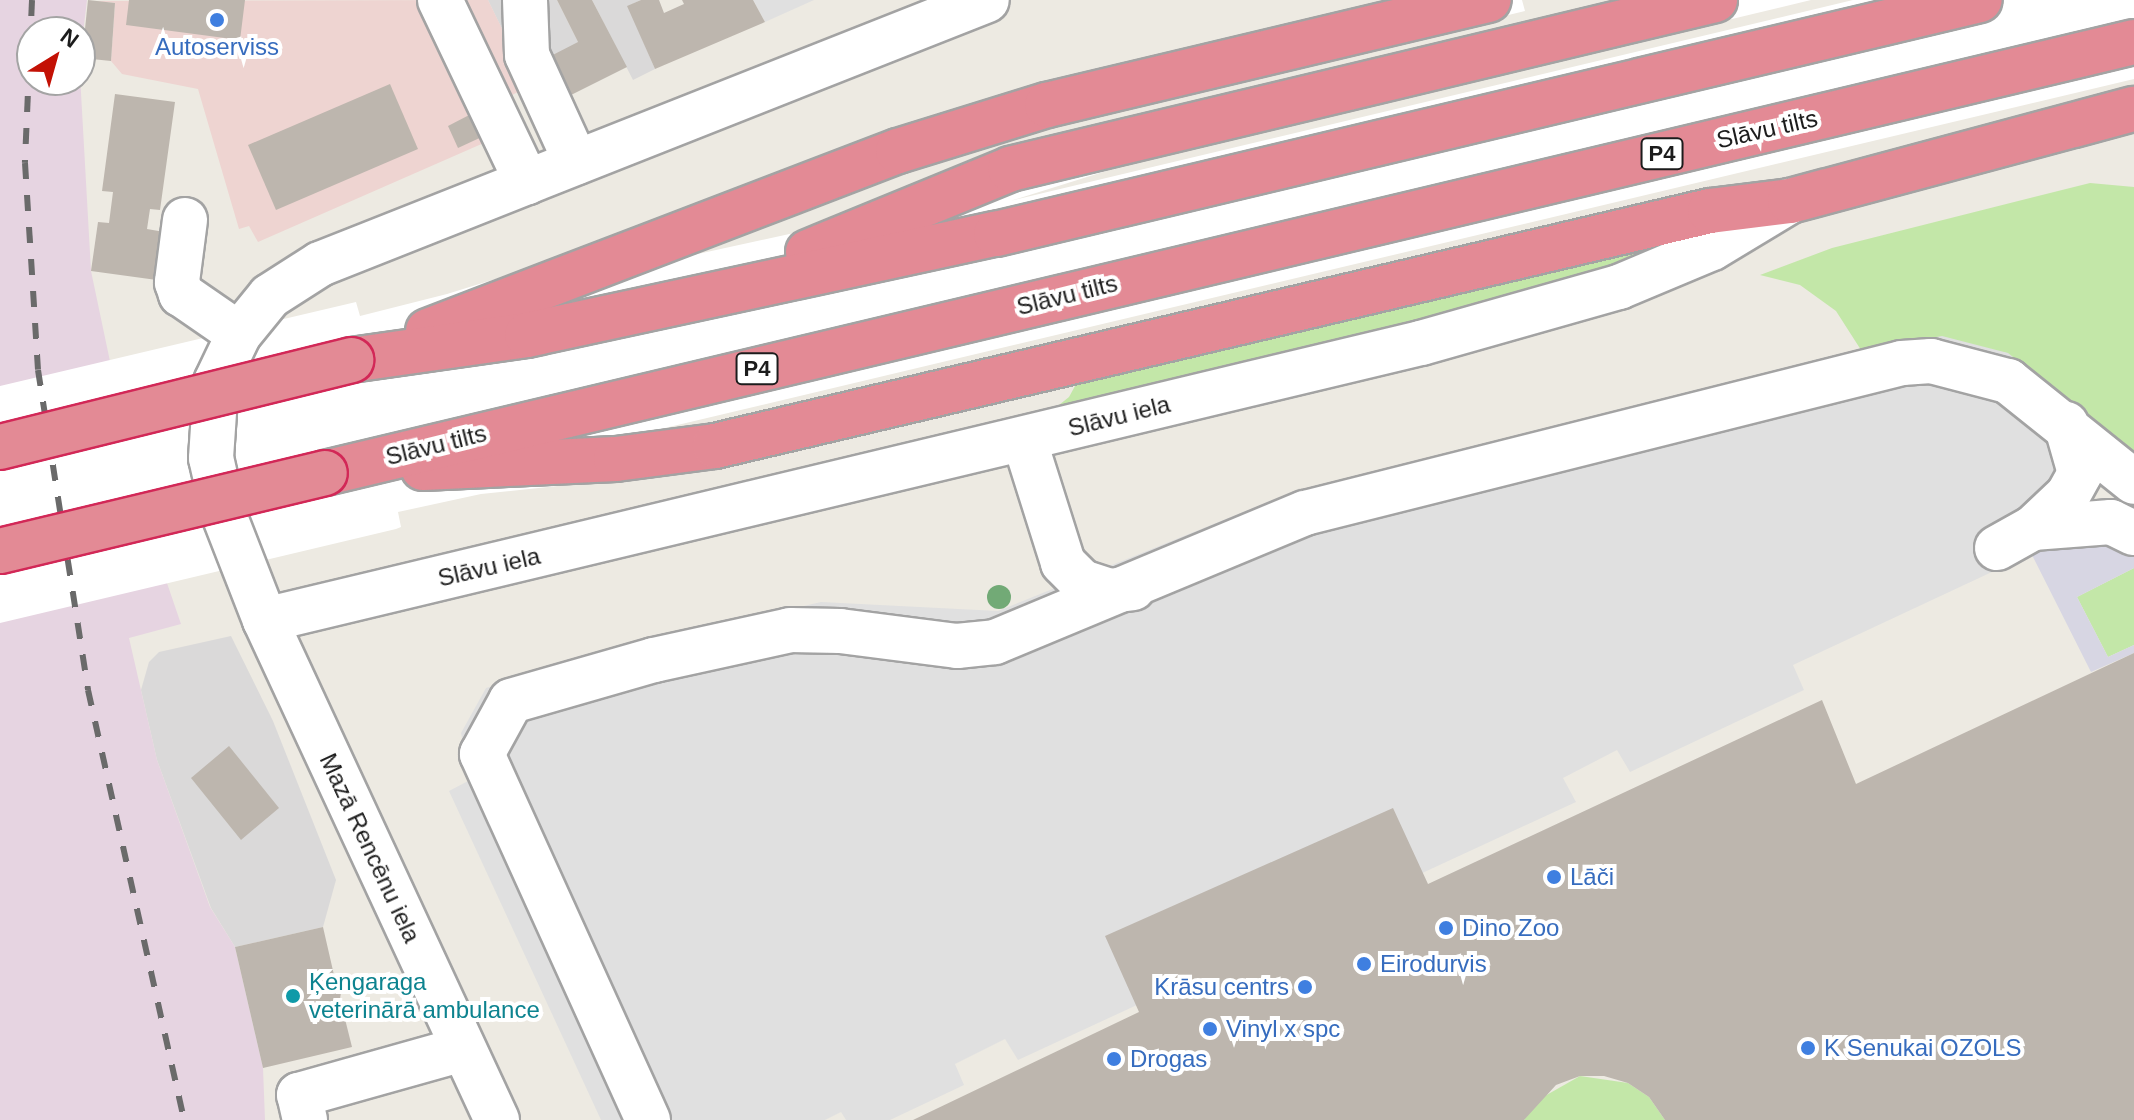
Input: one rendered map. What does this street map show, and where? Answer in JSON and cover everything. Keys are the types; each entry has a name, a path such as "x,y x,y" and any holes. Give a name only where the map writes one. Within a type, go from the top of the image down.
{"highway":[{"path":"351,360 898,151 1047,105 1489,0"},
{"path":"714,291 1010,169 1715,0"},
{"path":"0,447 351,360 527,335 714,291 996,234 1980,0"},
{"name":"Slāvu tilts","path":"0,551 2134,42"},
{"path":"325,473 616,459 715,446 1710,211 1790,201 2134,109"}],"street":[{"path":"440,0 527,182"},
{"path":"525,0 527,55 576,162"},
{"path":"265,620 224,515 211,458 216,382 239,334 270,296 320,264 576,162 917,13 987,0"},
{"name":"Slāvu iela","path":"265,620 1421,343 1619,287 1712,248 1790,201"},
{"path":"185,220 177,282 181,294 239,334"},
{"path":"648,1120 482,754 511,701 654,660 790,630 840,631 957,646 1010,638 1135,588 1305,513 1902,363 1931,361 2008,381 2066,424 2134,482"},
{"path":"2066,424 2080,473 2062,502 2015,538 2111,522 2134,533"},
{"path":"1024,439 1063,563 1082,582 1110,591 1135,588"},
{"path":"1010,638 1043,613 1058,590 1063,563"},
{"name":"Mazā Rencēnu iela","path":"265,620 497,1120"},
{"path":"305,1120 299,1095 463,1049"}],"shaded area":[{"path":"0,0 87,0 85,16 16,16 16,96 81,96 91,271 140,504 181,624 129,638 157,760 210,907 235,947 263,1068 265,1120 0,1120"},
{"path":"488,0 557,0 578,42 541,110"},
{"path":"488,0 530,86 508,97 520,127 258,242 249,226 239,229 198,89 122,74 111,61 115,3 91,1"},
{"path":"592,0 641,0 628,6 655,69 633,80"},
{"path":"753,0 814,0 765,22"},
{"path":"1942,336 2008,353 2090,419 2009,564 1793,665 1804,690 1630,772 1617,750 1563,778 1576,802 1018,1060 1005,1039 955,1064 964,1085 890,1120 846,1120 841,1112 825,1120 601,1120 449,791 470,780 461,733 486,688 587,657 821,602 998,611 1273,500 1861,350"},
{"path":"2052,541 2134,544 2134,568 2077,597 2108,657 2134,645 2134,653 2091,672 2031,553"},
{"path":"231,636 273,721 336,880 323,927 235,947 211,908 157,760 141,690 149,662 159,652"}],"green space":[{"path":"2090,183 2134,187 2134,455 2007,353 1909,340 1861,350 1836,311 1800,285 1760,275 1832,248"},
{"path":"1703,232 1599,277 1044,417 1069,397 1080,377"},
{"path":"2134,568 2134,645 2108,657 2077,597"},
{"path":"1580,1076 1628,1083 1649,1097 1665,1120 1524,1120 1536,1101"}],"pier":[{"path":"1398,0 1522,0 1525,11 1021,133 853,188 684,257 794,233 1036,142 1615,0 1811,0 1138,161 1010,201 1853,0 2134,0 2134,79 648,432 642,477 481,494 398,512 401,527 396,529 0,623 0,386 356,302 360,316 447,294"}],"building":[{"path":"88,0 115,3 111,61 96,59 96,16 86,16"},
{"path":"129,0 245,0 240,40 126,25"},
{"path":"557,0 592,0 627,67 563,99 543,60 578,42"},
{"path":"641,0 659,0 664,13 684,4 682,0 753,0 765,22 655,69 627,6"},
{"path":"390,84 418,149 276,210 248,145"},
{"path":"115,94 175,102 160,210 150,209 147,229 170,233 164,281 91,271 98,222 109,223 113,192 102,191"},
{"path":"475,112 486,135 458,148 448,126"},
{"path":"2134,653 2134,1120 1665,1120 1649,1097 1628,1083 1604,1076 1580,1076 1556,1085 1524,1120 913,1120 1139,1012 1105,936 1393,808 1428,884 1822,700 1856,784"},
{"path":"229,746 279,808 241,840 191,778"},
{"name":"Ķengaraga veterinārā ambulance","path":"323,927 334,975 342,986 340,999 352,1047 263,1068 235,947"}],"railway":[{"path":"32,0 25,163 38,370 88,690 184,1120"}],"place":[{"name":"Autoserviss","path":"217,20"},
{"name":"Lāči","path":"1554,877"},
{"name":"Dino Zoo","path":"1446,928"},
{"name":"Eirodurvis","path":"1364,964"},
{"name":"Krāsu centrs","path":"1305,987"},
{"name":"Ķengaraga veterinārā ambulance","path":"293,996"},
{"name":"Vinyl x spc","path":"1210,1029"},
{"name":"K Senukai OZOLS","path":"1808,1048"},
{"name":"Drogas","path":"1114,1059"}]}
